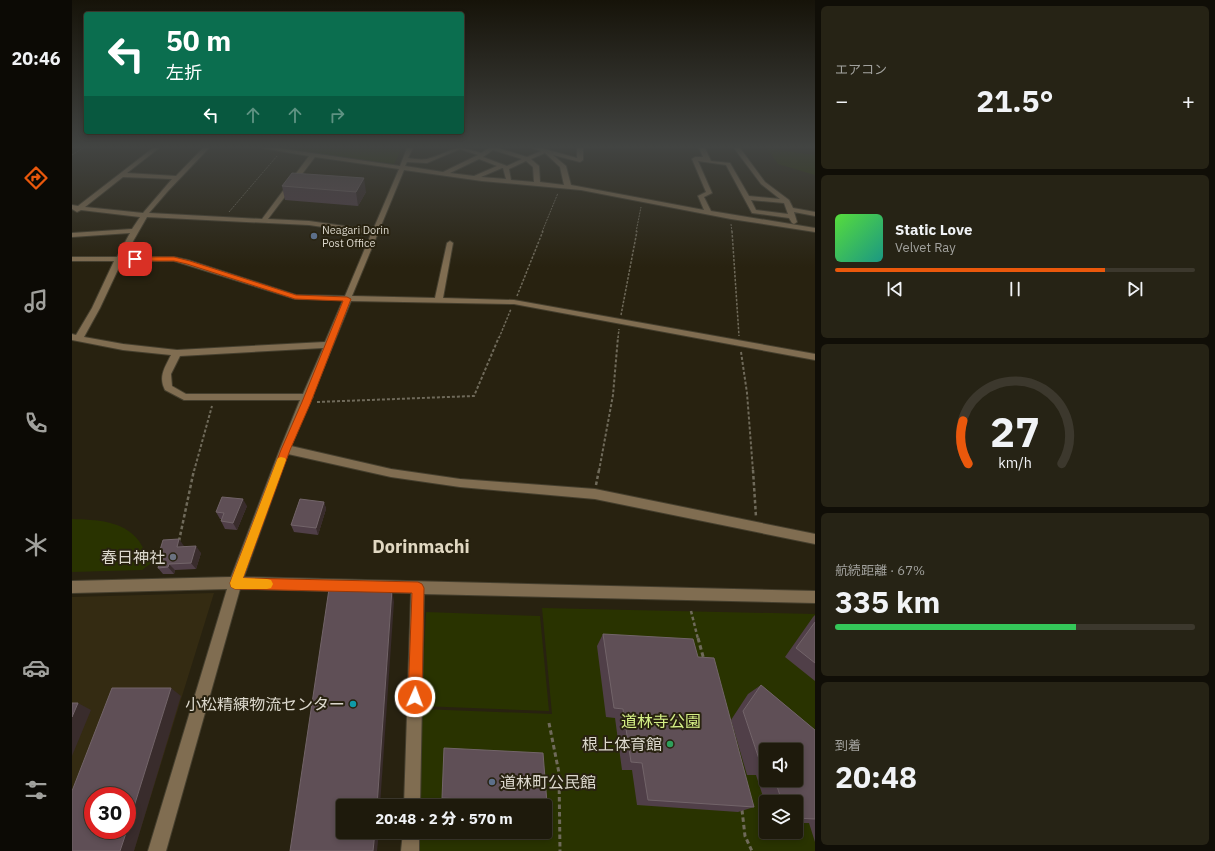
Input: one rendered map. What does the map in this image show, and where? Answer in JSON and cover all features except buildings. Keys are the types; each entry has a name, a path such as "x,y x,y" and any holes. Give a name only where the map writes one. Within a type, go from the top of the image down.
{"street":[{"path":"72,214 106,188"},
{"path":"169,188 144,215 134,231 91,319 75,337 123,347 177,353 329,345"},
{"path":"264,220 288,188"},
{"path":"157,851 235,583 286,450 393,188"},
{"path":"572,188 643,199 731,217 815,230"},
{"path":"707,188 709,193 702,196 709,213"},
{"path":"741,188 754,212 815,214"},
{"path":"769,188 787,201 796,228"},
{"path":"746,198 787,201"},
{"path":"72,207 144,215 310,222 374,232"},
{"path":"72,235 134,231"},
{"path":"438,301 450,243"},
{"path":"72,259 174,259 188,262 295,297 514,302 815,357"},
{"path":"177,353 166,374 168,388 184,397 307,400"},
{"path":"286,450 391,473 460,483 594,494 815,539"},
{"path":"72,587 235,583 815,597"},
{"path":"412,799 418,588"},
{"path":"410,851 411,839"}],"path":[{"path":"223,219 250,188"},
{"path":"307,400 474,396 560,188"},
{"path":"594,494 613,395 620,321 643,199"},
{"path":"731,217 739,343 747,393 757,527"},
{"path":"179,541 196,459 215,397"},
{"path":"691,611 705,664"},
{"path":"549,723 559,773 560,851"},
{"path":"741,806 745,836 752,851"}],"shaded area":[{"path":"214,593 134,851 72,851 72,597"}],"green space":[{"path":"72,519 108,522 125,529 133,534 139,541 151,563 142,570 72,572"},
{"name":"道林寺公園","path":"542,608 815,614 815,851 418,851 419,839 552,839 552,799 419,799 421,709 552,714"},
{"path":"426,612 540,616 549,711 421,706"}],"slow traffic":[{"path":"267,584 235,583 281,460"}],"place":[{"name":"Neagari Dorin Post Office","path":"314,236"},
{"name":"春日神社","path":"173,557"},
{"name":"小松精練物流センター","path":"353,704"},
{"name":"根上体育館","path":"670,744"},
{"name":"道林町公民館","path":"492,782"}],"district":[{"name":"Dorinmachi","path":"421,546"}],"route":[{"path":"135,259 174,259 188,262 295,297 347,299 286,450 235,583 418,588 415,697"}]}
